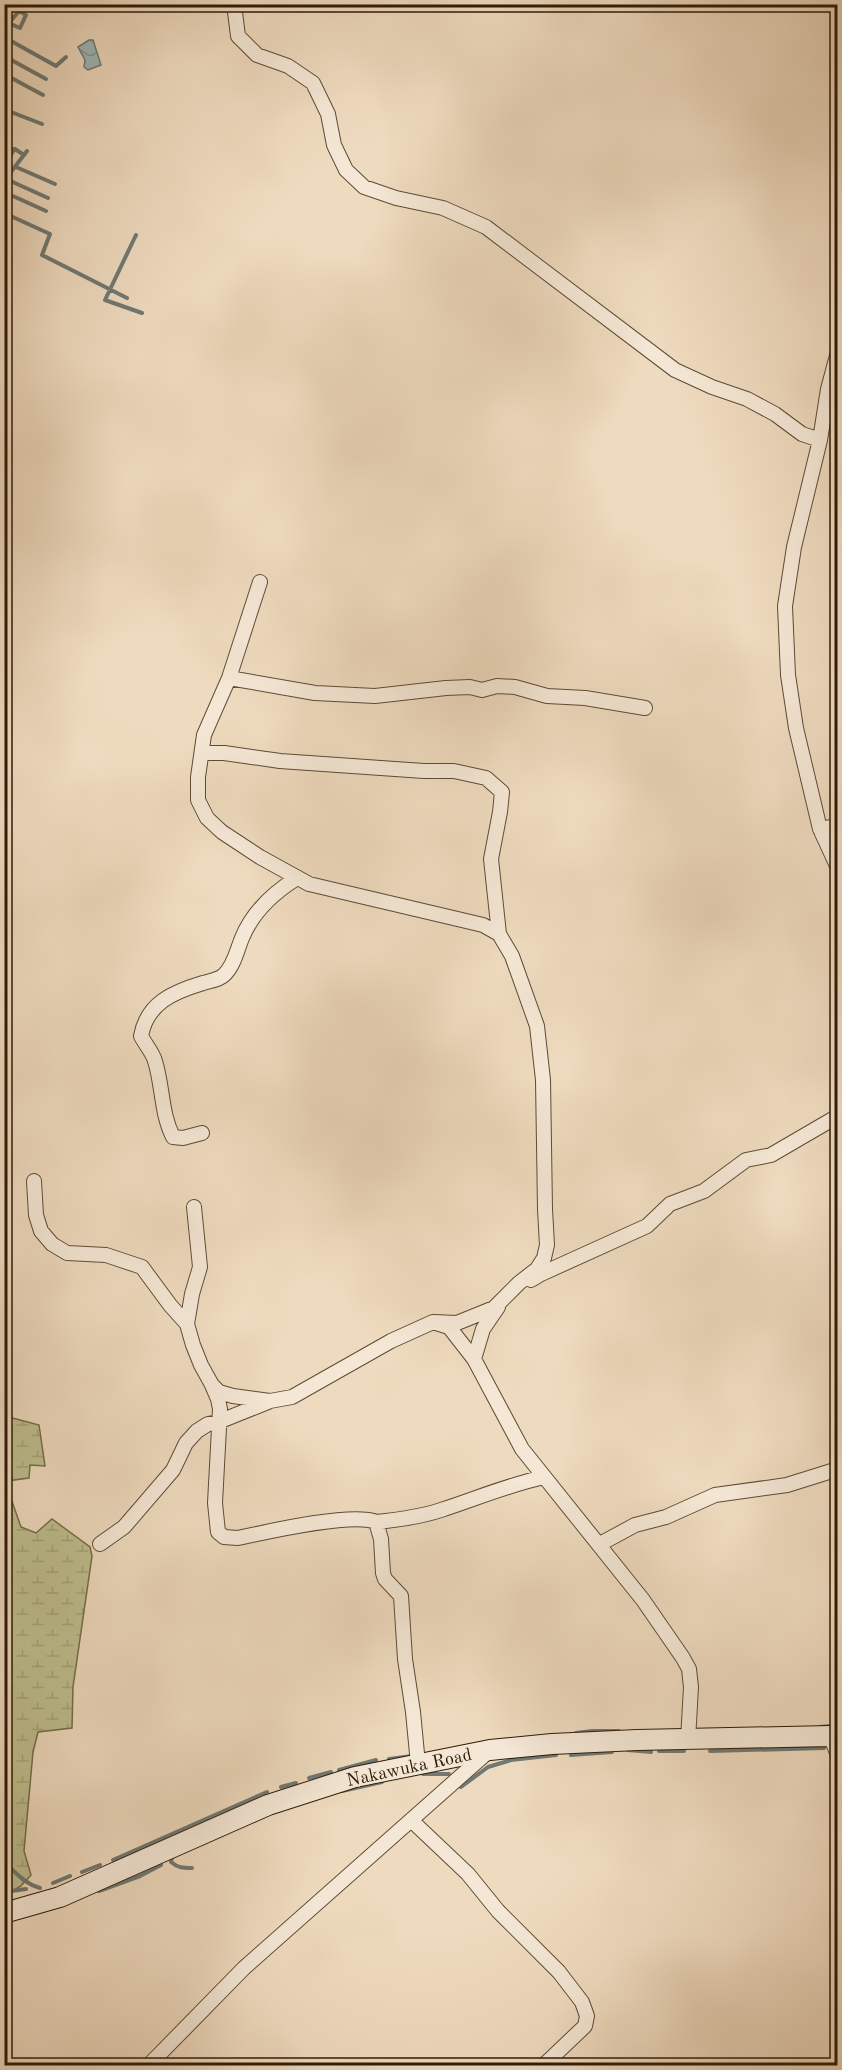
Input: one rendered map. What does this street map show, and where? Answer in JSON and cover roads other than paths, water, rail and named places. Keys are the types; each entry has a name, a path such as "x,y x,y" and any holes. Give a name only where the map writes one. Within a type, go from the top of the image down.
{"main road":[{"name":"Nakawuka Road","path":"4,1913 60,1897 268,1805 355,1777 490,1750 570,1743 834,1737"}],"street":[{"path":"234,4 238,36 257,55 288,66 313,83 328,114 334,145 346,170 364,187 396,198 443,208 486,227 675,370 712,387 747,399 775,414 802,434 820,440"},
{"path":"837,352 828,389 820,440 794,547 785,606 788,675 796,728 820,829 837,868"},
{"path":"260,582 229,678 204,735 198,777 198,800 207,818 222,832 309,884 483,925 500,934"},
{"path":"229,678 315,693 375,696 446,688 470,687 482,690 497,686 515,687 548,696 585,698 645,708"},
{"path":"100,1544 124,1527 173,1470 186,1443 197,1431 208,1424 270,1401 292,1397 391,1341 433,1322 458,1323 494,1308 537,1269 544,1258 547,1245 544,1209 543,1080 537,1026 512,957 500,934 491,860 502,792 486,778 454,771 340,765 203,753"},
{"path":"820,829 837,826"},
{"path":"269,862 277,872 275,892"},
{"path":"202,1133 183,1138 173,1137 166,1119 155,1059 141,1036 143,1023 150,1012 180,990 223,977 229,970 248,926 275,892 297,878"},
{"path":"474,1359 483,1329 503,1300 541,1274 647,1226 670,1204 704,1191 746,1160 771,1155 837,1116"},
{"path":"34,1181 36,1215 41,1231 52,1244 66,1252 106,1255 142,1267 187,1324"},
{"path":"194,1206 200,1268 192,1294 187,1324 192,1345 212,1385 220,1409 214,1503 216,1526 218,1532 224,1537 238,1538 339,1520 369,1519 376,1522 398,1520 439,1511 517,1483 544,1477"},
{"path":"433,1322 449,1328 474,1359 522,1449 584,1528 600,1544 643,1600 683,1658 689,1669 691,1687 688,1740"},
{"path":"212,1385 219,1392 233,1396 270,1401"},
{"path":"600,1544 635,1526 666,1517 715,1495 787,1485 837,1469"},
{"path":"376,1522 381,1539 383,1573 401,1596 405,1659 418,1764"},
{"path":"834,1737 837,1755"},
{"path":"148,2066 244,1968 490,1750"},
{"path":"411,1820 468,1874 498,1911 559,1972 582,2002 587,2016 585,2026 543,2066"}],"water":[{"path":"93,40 101,65 88,70 84,67 85,60 78,47"}],"waterway":[{"path":"75,4 86,8 87,4"},
{"path":"4,21 20,28 26,15 19,11 9,23"},
{"path":"4,33 11,41 56,66 66,57"},
{"path":"4,56 46,79"},
{"path":"4,74 43,95"},
{"path":"4,110 8,103"},
{"path":"4,125 6,126 11,112 42,124"},
{"path":"4,149 15,149 24,155"},
{"path":"4,165 14,150"},
{"path":"4,181 27,151"},
{"path":"16,167 55,184"},
{"path":"6,179 48,198"},
{"path":"4,192 46,211"},
{"path":"4,213 50,234 42,255 127,298"},
{"path":"136,235 105,300 142,313"},
{"path":"4,503 9,504"},
{"path":"820,1727 831,1726"},
{"path":"576,1733 619,1731"},
{"path":"710,1751 824,1748"},
{"path":"628,1750 651,1752"},
{"path":"659,1751 684,1751"},
{"path":"571,1755 612,1752"},
{"path":"461,1787 488,1767 511,1760 556,1755"},
{"path":"389,1759 412,1756"},
{"path":"339,1770 376,1760"},
{"path":"309,1778 331,1772"},
{"path":"423,1774 449,1774"},
{"path":"342,1791 382,1782"},
{"path":"281,1787 296,1783"},
{"path":"113,1860 267,1792"},
{"path":"172,1857 171,1862 176,1865 192,1868"},
{"path":"4,1862 25,1881 40,1888"},
{"path":"82,1872 100,1865"},
{"path":"99,1891 140,1876 161,1865"},
{"path":"53,1883 70,1876"},
{"path":"4,1892 26,1889"}]}
